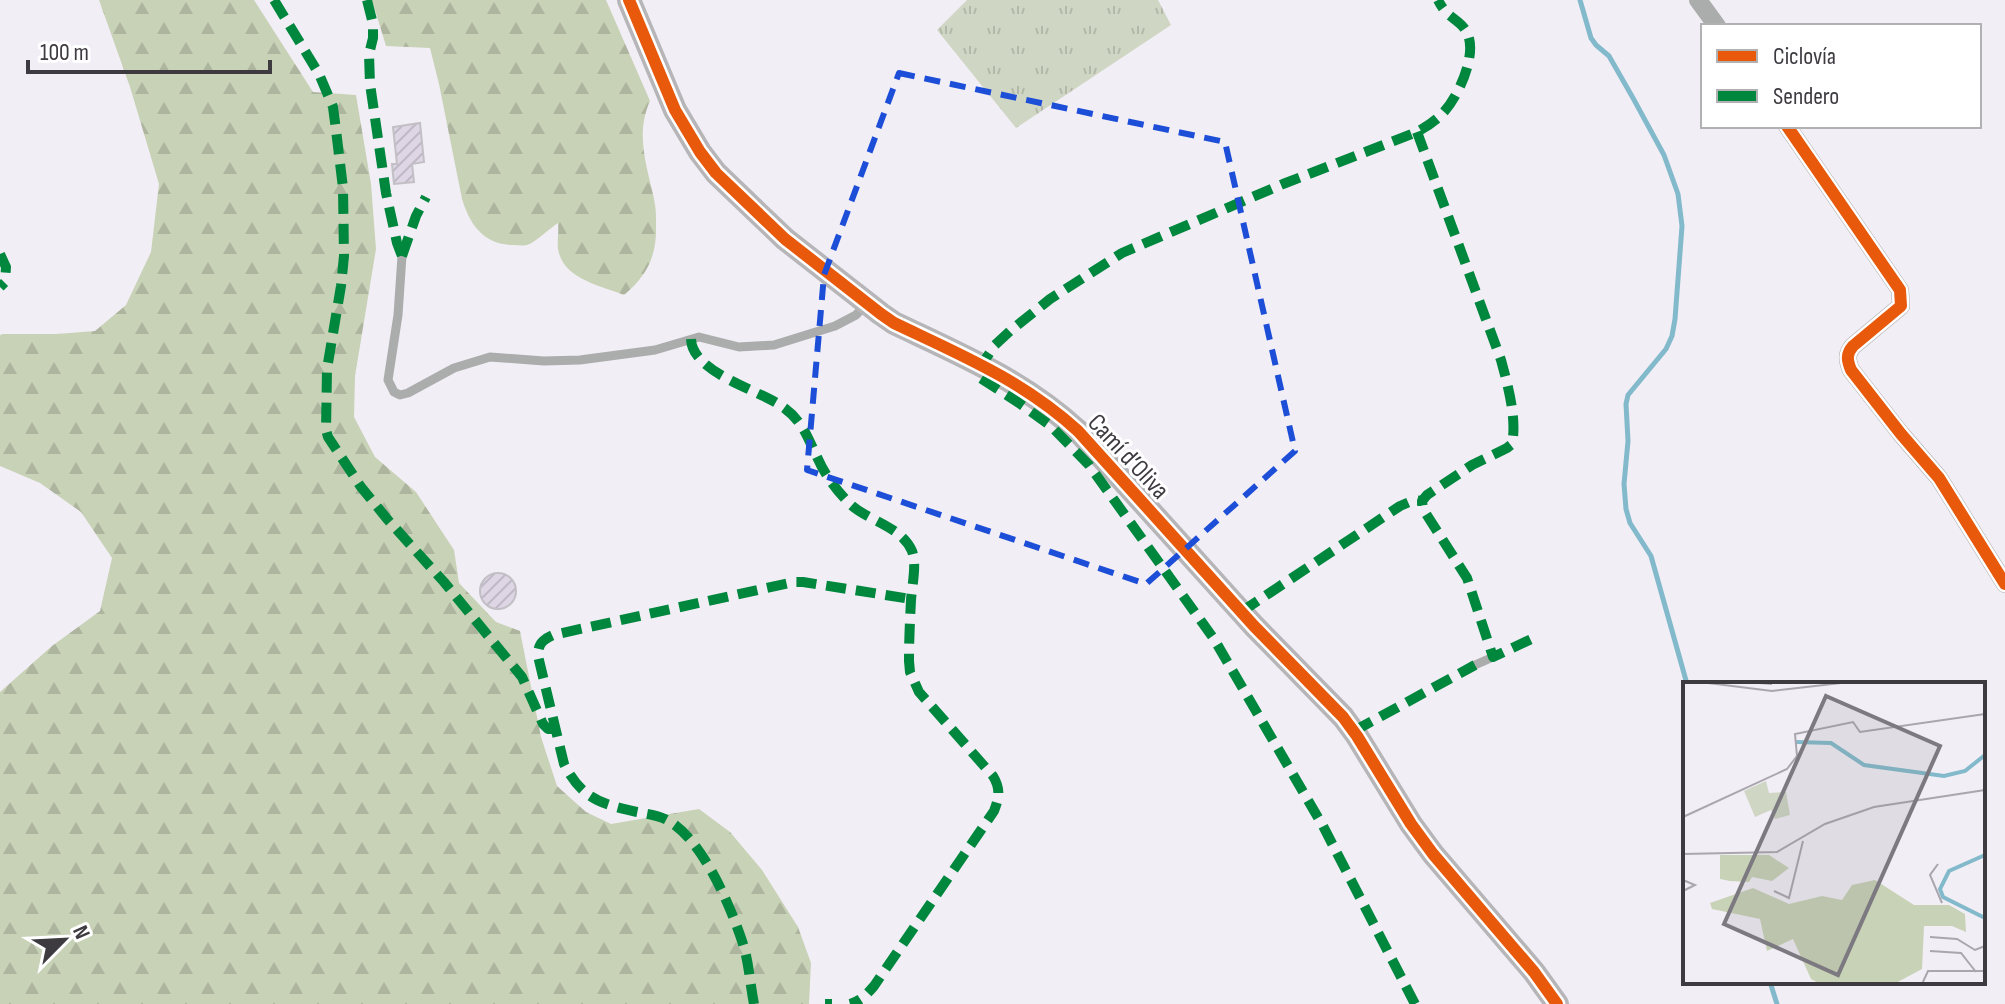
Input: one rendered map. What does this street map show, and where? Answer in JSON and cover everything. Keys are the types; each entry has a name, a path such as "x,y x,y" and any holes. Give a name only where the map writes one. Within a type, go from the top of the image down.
{"street":[{"name":"Camí d’Oliva","path":"629,0 675,110 700,152 733,191 785,239 866,304 894,323 1015,383 1078,431 1254,626 1343,717 1433,854 1534,972 1557,1004"},
{"path":"1698,0 1716,24"},
{"path":"1788,128 1900,290 1901,306 1847,353 1851,370 1939,478 2005,584"}],"lane":[{"path":"402,256 398,315 388,380 390,388 400,395 454,368 490,357 580,360 655,350 699,337 739,347 774,345 835,326 856,315 866,304"},
{"path":"1475,665 1493,657"}],"highlighted area":[{"path":"899,73 1225,142 1295,451 1146,584 807,470 824,275"}],"green space":[{"path":"99,0 254,0 313,92 356,95 371,184 376,249 355,376 354,417 375,457 416,492 454,550 459,583 496,622 520,631 541,737 557,786 586,812 611,824 699,809 730,832 762,870 798,927 811,963 809,1004 0,1004 0,692 52,646 100,611 112,558 81,512 40,483 0,466 0,335 95,331 126,305 151,252 159,184 130,87"},
{"path":"372,0 606,0 650,101 643,138 656,208 655,245 645,272 624,295 584,280 567,267 558,249 558,223 525,245 494,241 474,225 462,199 430,48 386,46"},
{"path":"967,0 1158,0 1171,25 1016,128 937,30"}],"building":[{"path":"420,123 424,162 412,164 414,182 394,184 392,164 397,164 393,127"},
{"path":"498,573 511,578 516,591 511,604 498,609 485,604 480,591 485,578"}],"waterway":[{"path":"1580,0 1591,38 1609,56 1633,98 1664,155 1678,194 1682,226 1672,336 1666,349 1628,395 1624,484 1630,523 1651,556 1686,682"},
{"path":"1771,984 1777,1004"}],"marked path":[{"path":"274,0 319,74 333,107 336,130 343,188 344,256 327,369 328,437 361,487 522,677 543,724 548,729 556,729"},
{"path":"367,0 373,24 369,54 370,84 386,193 402,256"},
{"path":"1415,1004 1323,826 1214,639 1089,465 1051,426 979,377 978,370 995,345 1010,331 1050,299 1122,253 1283,184 1417,132 1436,119 1460,87 1470,52 1465,29 1438,0"},
{"path":"1417,132 1501,360 1513,424 1512,444 1472,465 1427,495 1422,501 1423,509 1467,578 1493,657 1538,636"},
{"path":"402,256 426,197"},
{"path":"0,254 6,267 5,282 0,287"},
{"path":"691,339 694,351 713,370 788,411 804,429 824,471 845,499 907,542 914,562 910,672 919,692 993,776 998,789 994,811 874,986 861,999 850,1004"},
{"path":"1241,612 1400,506 1414,500 1422,501"},
{"path":"754,1004 747,959 738,929 714,875 692,842 664,818 603,803 586,792 571,776 564,764 538,656 540,645 553,635 794,582 911,599"},
{"path":"1354,731 1475,665"},
{"path":"825,1004 832,1004"}],"cycle path":[{"path":"629,0 675,110 716,173 785,239 881,314 1013,383 1078,431 1254,626 1343,717 1433,854 1534,972 1557,1004"},
{"path":"1788,128 1900,290 1901,306 1851,349 1848,357 1851,370 1939,478 2005,584"}]}
